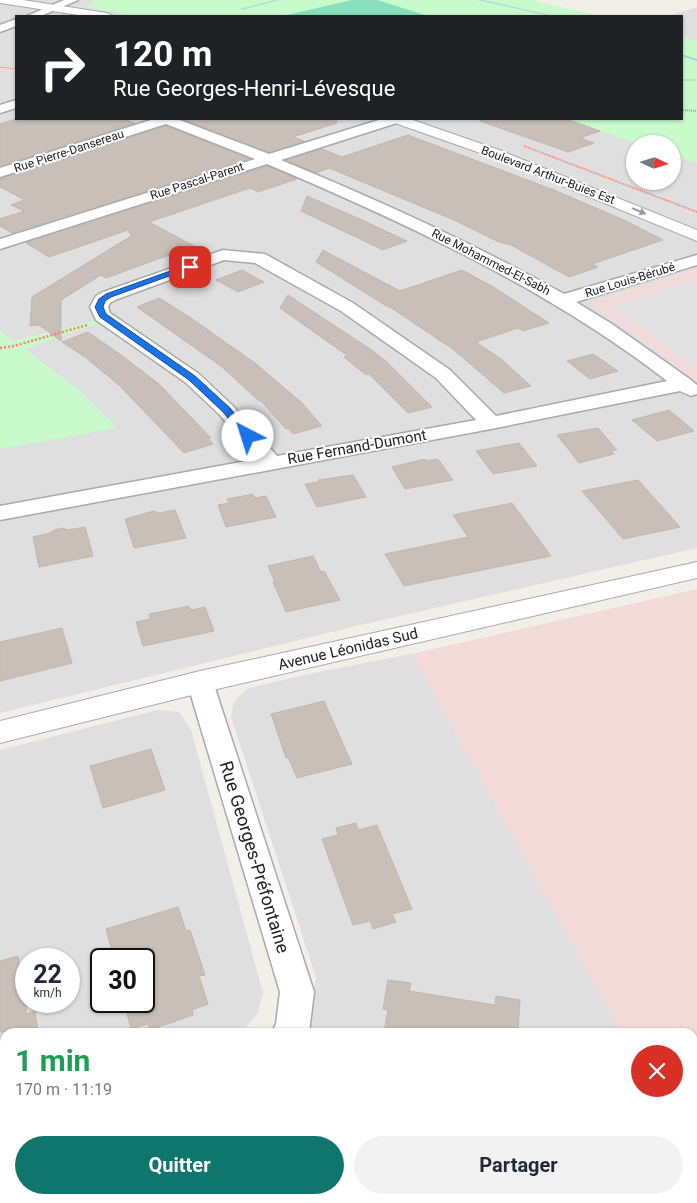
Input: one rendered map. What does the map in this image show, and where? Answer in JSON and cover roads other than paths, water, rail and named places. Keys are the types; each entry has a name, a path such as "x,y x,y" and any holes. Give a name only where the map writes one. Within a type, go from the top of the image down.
{"street":[{"path":"0,0 101,15"},
{"path":"37,14 73,0"},
{"path":"0,7 52,15"},
{"path":"0,29 15,22"},
{"path":"0,109 15,104"},
{"name":"Rue Pierre-Dansereau","path":"0,173 163,120"},
{"name":"Rue Mohammed-El-Sabh","path":"169,120 268,159 448,238 563,300 617,335 691,389"},
{"name":"Rue Pascal-Parent","path":"0,244 393,120"},
{"name":"Boulevard Arthur-Buies Est","path":"399,120 494,153 697,236"},
{"name":"Boulevard Arthur-Buies Est","path":"436,120 581,173 697,221"},
{"path":"270,462 226,410 192,378 102,316 99,307 102,300 108,296 222,255 260,258 347,307 443,374 491,424"},
{"name":"Rue Louis-Bérubé","path":"563,300 697,260"},
{"name":"Rue Fernand-Dumont","path":"0,513 270,462 691,389"},
{"name":"Avenue Léonidas Sud","path":"0,732 200,682 697,570"},
{"name":"Rue Georges-Préfontaine","path":"200,682 297,992 293,1028"}],"waterway":[{"path":"241,9 278,0"},
{"path":"479,0 548,15"},
{"path":"683,56 697,60"}]}
